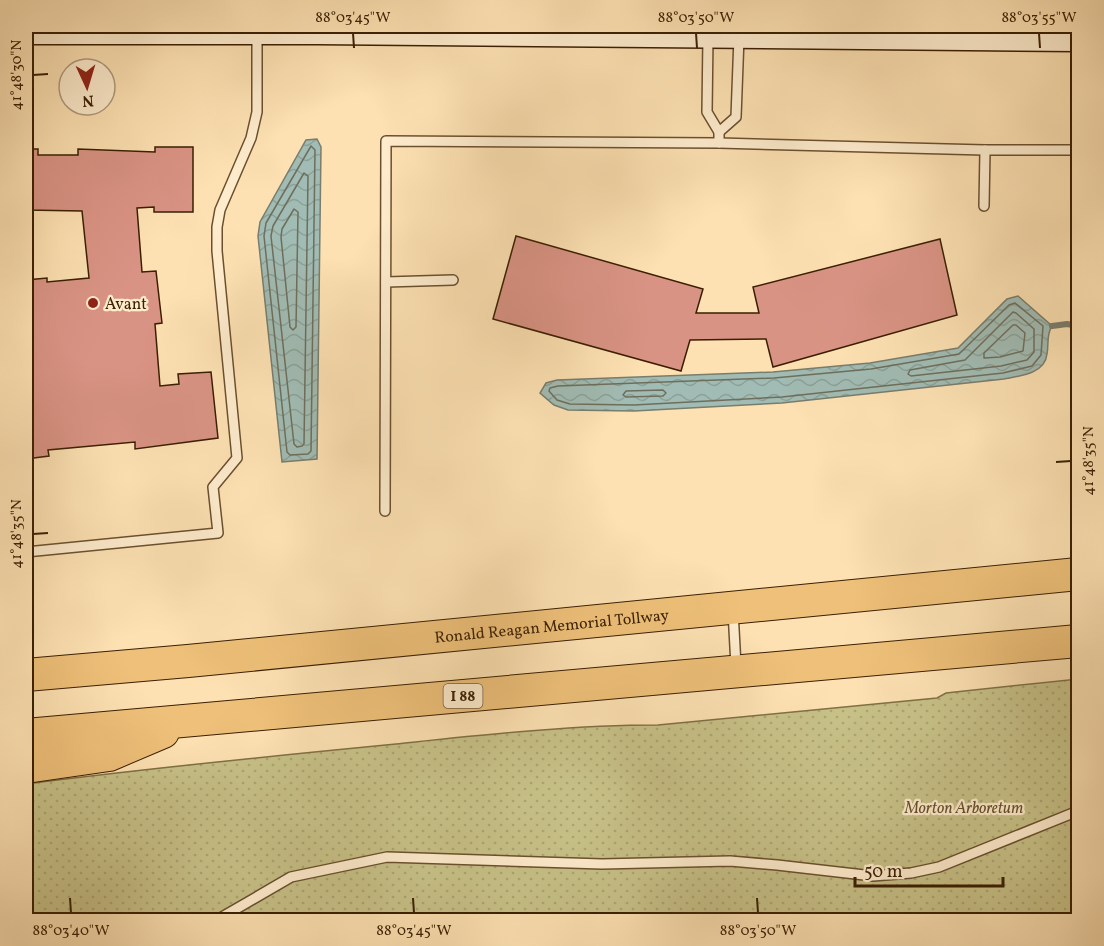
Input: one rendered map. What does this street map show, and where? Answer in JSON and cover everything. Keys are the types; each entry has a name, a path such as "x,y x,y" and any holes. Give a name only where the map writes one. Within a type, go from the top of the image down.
{"highway":[{"name":"Ronald Reagan Memorial Tollway","path":"26,675 1078,574"},
{"name":"I 88","path":"26,735 1078,641"},
{"path":"26,667 188,661"},
{"path":"26,767 110,755 188,721"}],"main road":[{"path":"26,32 1078,39"}],"lane":[{"path":"26,552 218,533 213,486 237,458 217,251 217,227 220,210 251,138 257,112 257,32"},
{"path":"708,36 707,112 719,132 719,143"},
{"path":"719,132 736,117 739,36"},
{"path":"385,512 386,141 719,143 985,150 1073,150 1078,148"},
{"path":"984,206 985,150"},
{"path":"386,282 453,280"},
{"path":"733,608 737,672"},
{"path":"217,921 291,877 387,856 602,864 730,861 873,876 911,873 939,867 1078,811"}],"green space":[{"name":"Morton Arboretum","path":"1078,679 1078,920 26,920 26,784 211,762 494,734 658,725 937,698 946,693"}],"water":[{"path":"317,139 321,147 317,459 282,462 258,236 260,222 306,140"},
{"path":"1018,296 1052,326 1049,333 1048,350 1042,366 1017,377 782,403 634,411 568,410 554,405 540,393 546,383 557,380 773,372 870,363 958,348 1007,299"}],"building":[{"name":"Avant","path":"155,147 193,147 193,212 154,212 154,207 137,208 142,272 156,271 162,323 155,324 160,386 179,384 178,374 211,372 218,438 135,449 135,442 48,450 49,456 26,459 26,280 47,278 47,282 89,278 82,211 26,210 26,149 38,149 38,155 78,155 78,149 155,152"},
{"path":"516,236 703,289 696,313 759,313 753,287 940,239 957,315 773,367 766,339 690,340 681,371 493,319"}],"waterway":[{"path":"1052,326 1067,324 1078,326"}],"place":[{"name":"Avant","path":"93,303"}]}
